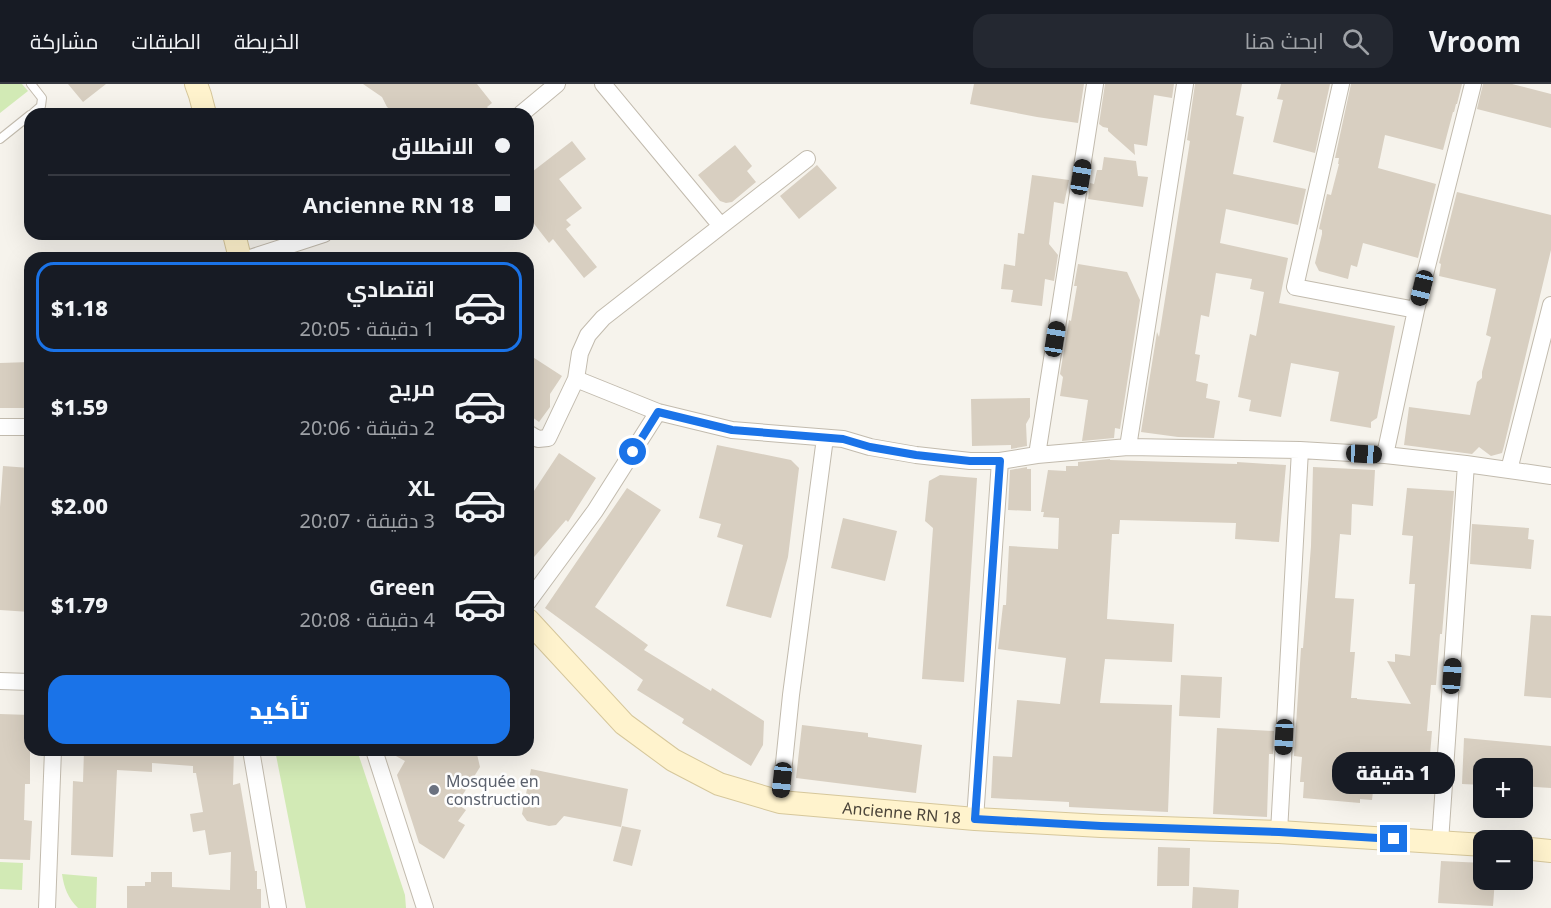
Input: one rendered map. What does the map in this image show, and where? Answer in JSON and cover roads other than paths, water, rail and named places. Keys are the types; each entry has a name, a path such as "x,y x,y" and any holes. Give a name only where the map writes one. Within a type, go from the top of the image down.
{"main road":[{"path":"196,84 203,108"},
{"name":"Ancienne RN 18","path":"534,626 624,724 673,760 719,784 780,802 975,819 1279,832 1473,844"},
{"path":"1533,849 1551,851"}],"street":[{"path":"528,108 557,84"},
{"path":"603,84 721,226"},
{"path":"1037,456 1095,84"},
{"path":"1128,447 1185,84"},
{"path":"1341,84 1295,287 1416,310"},
{"path":"1385,455 1416,310 1473,84"},
{"path":"534,437 538,439 548,438 576,379 580,353 588,335 603,318 807,159"},
{"path":"268,252 306,240"},
{"path":"1509,470 1551,305"},
{"path":"576,379 658,412 732,430 843,439 870,447 916,455 970,461 1000,461 1128,447 1300,450 1385,455 1551,476"},
{"path":"534,594 595,511 658,412"},
{"path":"0,427 24,427"},
{"path":"780,802 791,694 825,438"},
{"path":"1279,832 1300,450"},
{"path":"975,819 1000,461"},
{"path":"1440,842 1467,464"},
{"path":"0,681 24,682"},
{"path":"47,908 53,756"},
{"path":"252,756 278,908"},
{"path":"376,756 425,908"}],"lane":[{"path":"31,84 42,98 39,108"},
{"path":"0,139 24,120"}],"place":[{"name":"Mosquée en construction","path":"434,790"}]}
